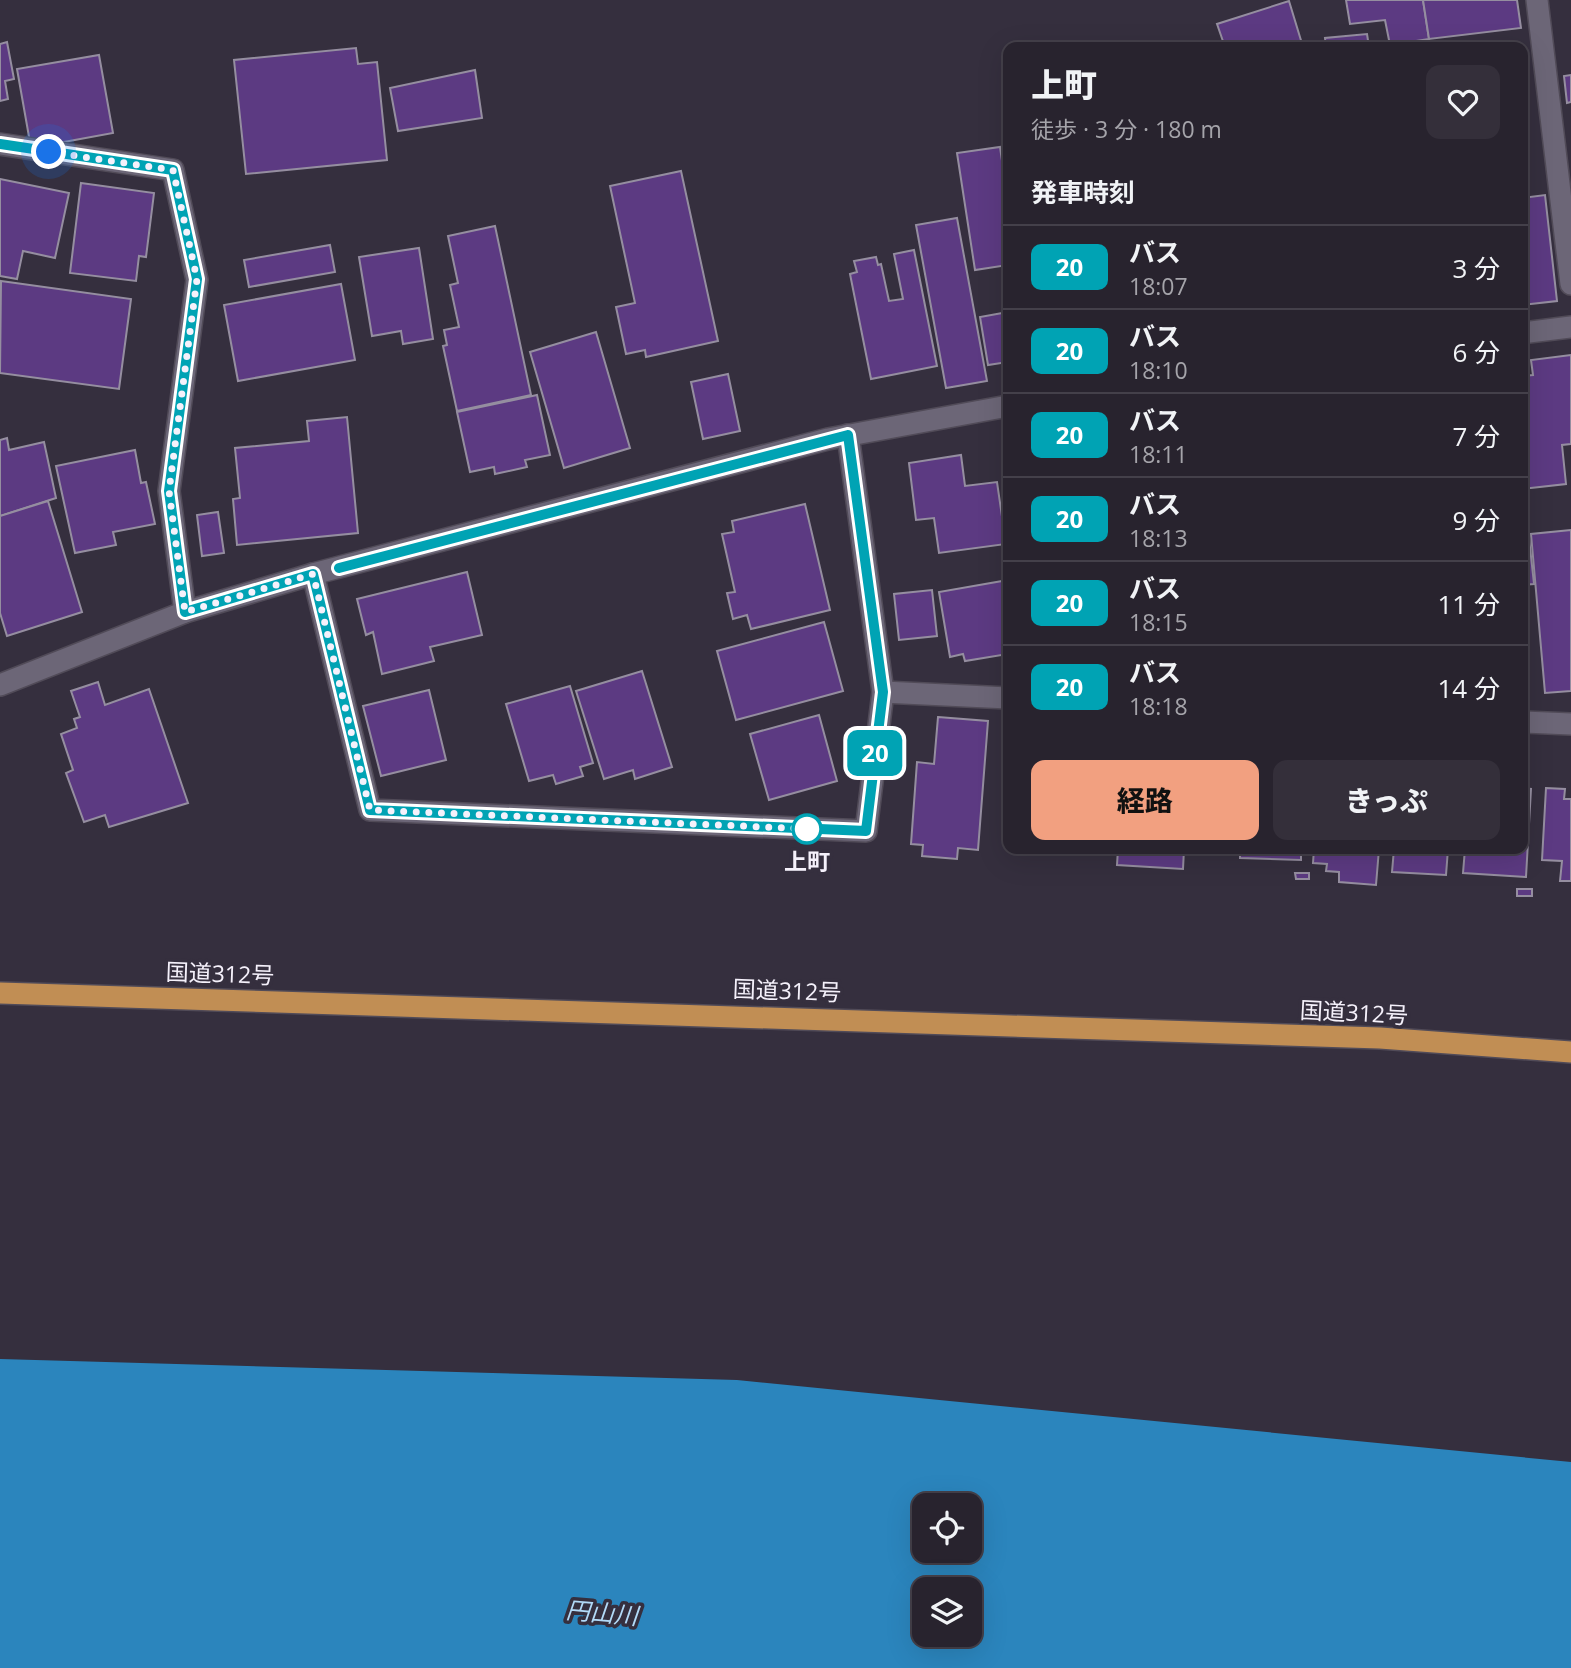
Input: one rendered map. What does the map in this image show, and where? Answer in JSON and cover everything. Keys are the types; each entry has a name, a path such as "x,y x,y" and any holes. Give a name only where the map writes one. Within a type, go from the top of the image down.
{"highway":[{"name":"国道312号","path":"0,993 1257,1034 1571,1052"}],"street":[{"path":"1537,0 1571,284"},
{"path":"0,144 173,170 197,279 169,491 185,612"},
{"path":"1528,332 1571,327"},
{"path":"0,685 185,612 313,574 848,435 1003,406"},
{"path":"313,574 370,810 866,831 883,692 848,435"},
{"path":"883,692 1003,698"},
{"path":"1528,722 1571,724"}],"water":[{"name":"円山川","path":"0,1359 737,1380 1571,1462 1571,1668 0,1668"}],"building":[{"path":"1346,0 1423,0 1429,39 1389,42 1385,20 1350,24"},
{"path":"1423,0 1517,0 1521,28 1429,39"},
{"path":"1289,1 1301,42 1223,42 1217,24"},
{"path":"1367,34 1368,42 1325,42 1325,38"},
{"path":"7,42 14,79 5,81 8,99 0,101 0,44"},
{"path":"356,48 358,64 377,62 387,160 246,174 234,60"},
{"path":"99,55 113,133 31,148 17,69"},
{"path":"475,70 482,118 398,131 390,88"},
{"path":"1571,75 1571,102 1567,103 1564,76"},
{"path":"1000,147 1003,168 1003,266 975,270 957,153"},
{"path":"681,171 718,341 646,357 645,350 626,354 616,307 635,303 610,186"},
{"path":"0,179 69,193 55,258 23,251 17,279 0,276"},
{"path":"81,183 154,193 146,257 139,256 136,281 70,273"},
{"path":"1545,195 1557,301 1528,304 1528,197"},
{"path":"957,218 987,381 946,388 916,225"},
{"path":"495,226 531,395 457,411 443,346 447,345 444,330 459,327 450,285 458,283 448,236"},
{"path":"330,245 335,272 249,287 244,260"},
{"path":"419,248 433,339 403,344 401,331 372,336 359,257"},
{"path":"914,250 937,366 871,379 850,274 857,272 854,261 876,257 878,265 881,264 889,301 903,299 894,254"},
{"path":"1,281 131,299 119,389 0,373"},
{"path":"341,284 355,360 238,381 224,305"},
{"path":"1003,313 1003,363 988,365 980,317"},
{"path":"596,332 630,448 564,468 530,352"},
{"path":"1571,355 1571,444 1562,445 1566,484 1528,488 1528,375 1533,375 1531,360"},
{"path":"728,374 740,431 703,439 691,382"},
{"path":"537,395 550,455 525,460 527,467 495,474 494,467 470,472 457,412"},
{"path":"347,417 358,533 237,545 233,499 240,498 235,448 309,441 307,421"},
{"path":"7,438 9,450 44,442 56,498 0,516 0,440"},
{"path":"135,450 141,483 146,482 155,524 113,532 116,545 75,553 56,466"},
{"path":"961,455 965,486 997,482 1003,544 939,553 934,518 916,520 909,463"},
{"path":"48,501 82,612 7,636 0,613 0,516"},
{"path":"805,504 830,610 751,629 747,615 733,619 727,593 735,592 722,534 734,532 732,521"},
{"path":"218,512 224,553 202,556 197,515"},
{"path":"1571,530 1571,691 1545,693 1531,534"},
{"path":"1528,538 1534,584 1528,584"},
{"path":"467,572 482,635 430,647 434,661 382,674 373,632 366,635 357,599"},
{"path":"1003,581 1003,655 965,661 963,654 950,657 939,592"},
{"path":"932,590 937,636 899,640 894,594"},
{"path":"824,622 843,691 736,720 717,651"},
{"path":"642,671 672,767 635,779 633,770 604,779 576,691"},
{"path":"98,682 105,705 149,689 188,803 109,827 105,815 84,822 66,773 73,770 61,734 77,728 74,719 80,717 71,691"},
{"path":"570,686 593,763 580,767 583,776 556,784 553,775 529,781 506,704"},
{"path":"429,690 446,760 381,776 363,706"},
{"path":"819,715 837,781 769,800 750,734"},
{"path":"938,717 988,721 978,850 958,848 957,859 922,856 923,845 911,844 917,762 934,764"},
{"path":"1546,788 1565,789 1564,799 1571,799 1571,881 1560,881 1562,861 1542,860"},
{"path":"1528,789 1531,789 1528,842"},
{"path":"1118,854 1184,854 1183,869 1117,865"},
{"path":"1240,854 1301,854 1301,860 1240,858"},
{"path":"1314,854 1379,854 1376,885 1339,882 1339,872 1326,871 1327,864 1313,863"},
{"path":"1394,854 1448,854 1446,875 1392,872"},
{"path":"1465,854 1527,854 1526,877 1463,873"},
{"path":"1295,873 1309,873 1309,879 1296,879"},
{"path":"1517,889 1532,889 1532,896 1517,896"}],"bus line":[{"name":"20","path":"0,144 173,170 197,279 169,491 185,612 313,574 370,810 866,831 883,692 848,435 339,568"}],"place":[{"name":"上町","path":"807,829"}],"route":[{"path":"49,152 173,170 197,279 169,491 185,612 313,574 370,810 811,829 807,829"}]}
